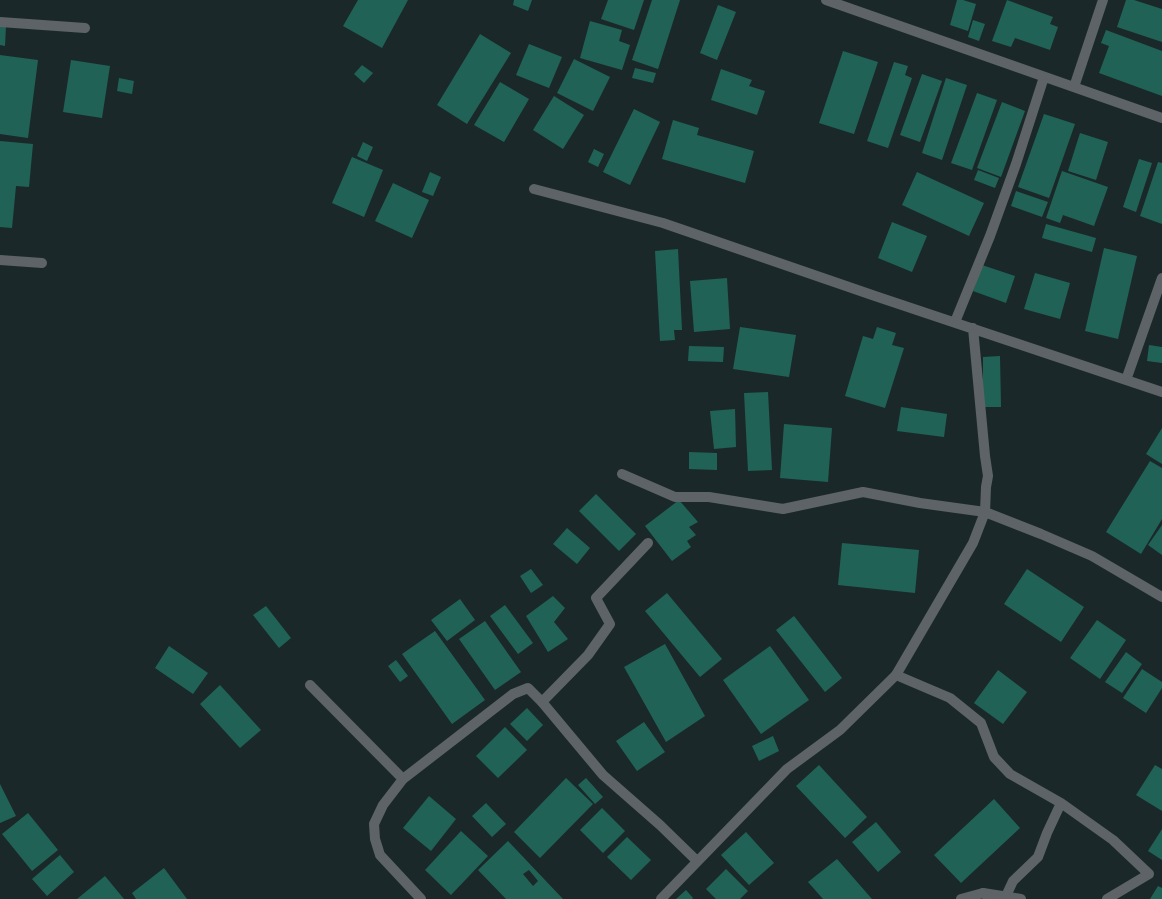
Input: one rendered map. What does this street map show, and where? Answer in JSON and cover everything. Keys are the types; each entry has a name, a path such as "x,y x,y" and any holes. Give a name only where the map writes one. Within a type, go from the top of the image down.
{"street":[{"path":"826,0 1162,118"},
{"path":"1074,87 1103,0"},
{"path":"0,22 85,28"},
{"path":"954,322 990,236 1016,164 1044,77"},
{"path":"534,189 663,223 1162,392"},
{"path":"0,260 42,263"},
{"path":"1126,380 1162,278"},
{"path":"661,899 787,769 840,730 896,675 973,543 985,512 988,476 974,328"},
{"path":"622,474 675,497 709,497 783,509 863,492 920,503 985,512 1092,556 1162,597"},
{"path":"542,702 588,655 610,624 596,598 648,543"},
{"path":"896,675 950,698 981,723 994,757 1010,774 1060,803 1113,840 1149,874 1107,899"},
{"path":"310,686 403,779"},
{"path":"421,899 380,854 375,839 374,824 383,805 403,779 513,694 528,688 542,702 602,775 660,825 697,861"},
{"path":"1006,896 1013,881 1038,857 1060,803"},
{"path":"983,893 991,899"},
{"path":"961,899 983,893 1021,899"}],"building":[{"path":"358,0 408,0 382,48 343,26"},
{"path":"514,0 532,0 528,11 513,5"},
{"path":"608,0 644,0 634,30 601,19"},
{"path":"652,0 680,0 658,69 632,60"},
{"path":"957,0 963,0 976,4 968,31 950,25"},
{"path":"1007,0 1053,17 1050,24 1058,27 1050,50 1015,38 1011,47 992,41"},
{"path":"1126,0 1134,0 1162,9 1162,42 1117,27"},
{"path":"718,5 736,12 717,60 700,53"},
{"path":"973,20 985,24 979,41 968,37"},
{"path":"590,21 622,30 619,41 630,45 622,70 580,58"},
{"path":"0,26 6,26 5,46 0,45"},
{"path":"1106,30 1162,51 1162,96 1099,73 1109,46 1101,43"},
{"path":"480,34 511,53 467,124 437,105"},
{"path":"529,44 562,57 549,88 516,75"},
{"path":"843,51 878,62 854,134 819,123"},
{"path":"0,55 38,60 28,138 0,134"},
{"path":"574,59 610,77 593,111 557,93"},
{"path":"71,60 110,66 102,118 63,112"},
{"path":"894,62 908,66 905,75 912,78 888,148 867,141"},
{"path":"362,65 373,73 364,83 354,74"},
{"path":"635,68 656,73 653,83 632,78"},
{"path":"721,69 752,80 749,86 765,91 757,115 711,100"},
{"path":"922,74 942,81 920,142 900,135"},
{"path":"119,78 134,81 132,94 117,91"},
{"path":"946,78 967,85 942,160 922,153"},
{"path":"500,82 529,99 504,142 474,125"},
{"path":"977,93 997,100 972,170 951,163"},
{"path":"554,96 584,115 563,149 533,130"},
{"path":"1002,102 1025,111 1001,177 977,168"},
{"path":"634,109 660,122 630,185 603,172"},
{"path":"1044,114 1075,124 1049,198 1018,187"},
{"path":"673,120 699,128 697,135 754,151 745,183 662,159"},
{"path":"1080,133 1108,142 1096,180 1068,171"},
{"path":"0,141 33,144 29,187 16,186 12,228 0,227"},
{"path":"363,142 373,147 367,161 357,156"},
{"path":"594,149 604,154 598,167 588,162"},
{"path":"352,157 383,170 364,217 332,203"},
{"path":"1139,159 1152,163 1136,212 1123,207"},
{"path":"1158,162 1162,163 1162,224 1140,216"},
{"path":"978,170 999,178 995,188 974,180"},
{"path":"1062,171 1108,187 1094,226 1063,215 1060,223 1046,218"},
{"path":"430,172 441,177 433,196 422,192"},
{"path":"917,172 984,203 969,236 902,205"},
{"path":"393,183 429,200 412,238 375,221"},
{"path":"1016,191 1048,202 1042,217 1011,206"},
{"path":"892,222 927,236 912,272 878,258"},
{"path":"1046,224 1096,238 1092,252 1042,238"},
{"path":"1104,248 1137,256 1118,339 1085,331"},
{"path":"678,249 682,330 674,330 675,340 660,341 655,251"},
{"path":"982,265 1015,276 1006,303 973,291"},
{"path":"1035,273 1070,283 1060,319 1024,309"},
{"path":"727,278 730,329 694,332 690,281"},
{"path":"740,327 796,335 789,377 733,369"},
{"path":"877,327 896,333 892,345 904,348 885,408 845,396 863,336 873,339"},
{"path":"1149,345 1162,347 1162,363 1147,361"},
{"path":"689,346 724,347 723,362 688,361"},
{"path":"1000,356 1001,407 983,407 983,357"},
{"path":"768,392 772,470 748,471 744,393"},
{"path":"901,407 947,414 944,437 897,431"},
{"path":"735,409 736,447 714,449 710,411"},
{"path":"784,424 832,428 828,482 780,478"},
{"path":"1162,428 1162,464 1146,454"},
{"path":"689,452 717,453 717,470 689,469"},
{"path":"1150,461 1162,468 1162,519 1141,554 1106,532"},
{"path":"596,494 636,534 619,551 579,511"},
{"path":"679,500 698,522 689,527 696,535 687,541 691,547 672,561 645,526"},
{"path":"1162,525 1162,555 1148,545"},
{"path":"567,528 590,548 577,564 553,544"},
{"path":"842,543 919,550 915,593 838,585"},
{"path":"531,569 543,585 531,593 520,576"},
{"path":"1027,569 1084,607 1061,642 1004,604"},
{"path":"667,593 722,659 700,677 645,611"},
{"path":"553,596 565,608 554,622 568,639 548,652 526,616"},
{"path":"460,599 475,620 447,641 431,620"},
{"path":"505,605 533,643 518,654 490,616"},
{"path":"266,606 291,638 279,648 253,615"},
{"path":"794,616 842,678 825,692 776,630"},
{"path":"1097,620 1126,640 1100,679 1070,658"},
{"path":"485,621 521,672 495,690 459,639"},
{"path":"435,631 485,700 452,724 402,654"},
{"path":"665,644 705,716 666,742 624,667"},
{"path":"169,646 208,673 193,694 155,668"},
{"path":"770,646 809,700 761,734 723,680"},
{"path":"1126,652 1142,664 1122,693 1105,682"},
{"path":"396,660 408,676 400,682 388,666"},
{"path":"1142,669 1162,682 1162,688 1146,713 1123,698"},
{"path":"998,670 1027,692 1003,724 974,703"},
{"path":"220,685 261,730 240,748 200,704"},
{"path":"527,708 543,725 527,741 510,724"},
{"path":"644,722 665,752 637,771 616,741"},
{"path":"505,727 527,750 498,778 476,756"},
{"path":"773,736 779,751 759,761 752,746"},
{"path":"819,765 867,817 845,838 796,786"},
{"path":"1155,765 1162,769 1162,811 1136,795"},
{"path":"566,778 593,804 540,858 514,832"},
{"path":"586,778 603,797 595,804 578,785"},
{"path":"0,784 16,816 0,823"},
{"path":"429,796 456,819 431,851 403,828"},
{"path":"994,799 1020,828 961,883 934,855"},
{"path":"486,803 506,824 492,837 472,816"},
{"path":"602,808 625,831 603,853 580,830"},
{"path":"28,813 58,850 32,871 2,834"},
{"path":"876,822 901,852 878,872 852,842"},
{"path":"1162,829 1162,860 1148,851"},
{"path":"461,831 488,856 451,895 425,870"},
{"path":"746,832 774,863 749,885 721,855"},
{"path":"627,837 651,860 631,880 607,857"},
{"path":"508,841 563,899 506,899 478,870","holes":["529,870 538,881 533,886 523,874"]},
{"path":"60,855 74,872 47,896 32,879"},
{"path":"837,859 872,899 823,899 808,882"},
{"path":"164,868 187,899 136,899 132,893"},
{"path":"726,869 748,891 740,899 716,899 706,889"},
{"path":"105,876 124,899 77,899"},
{"path":"1158,886 1162,888 1162,899 1150,899"},
{"path":"686,890 693,898 692,899 676,899"}]}
